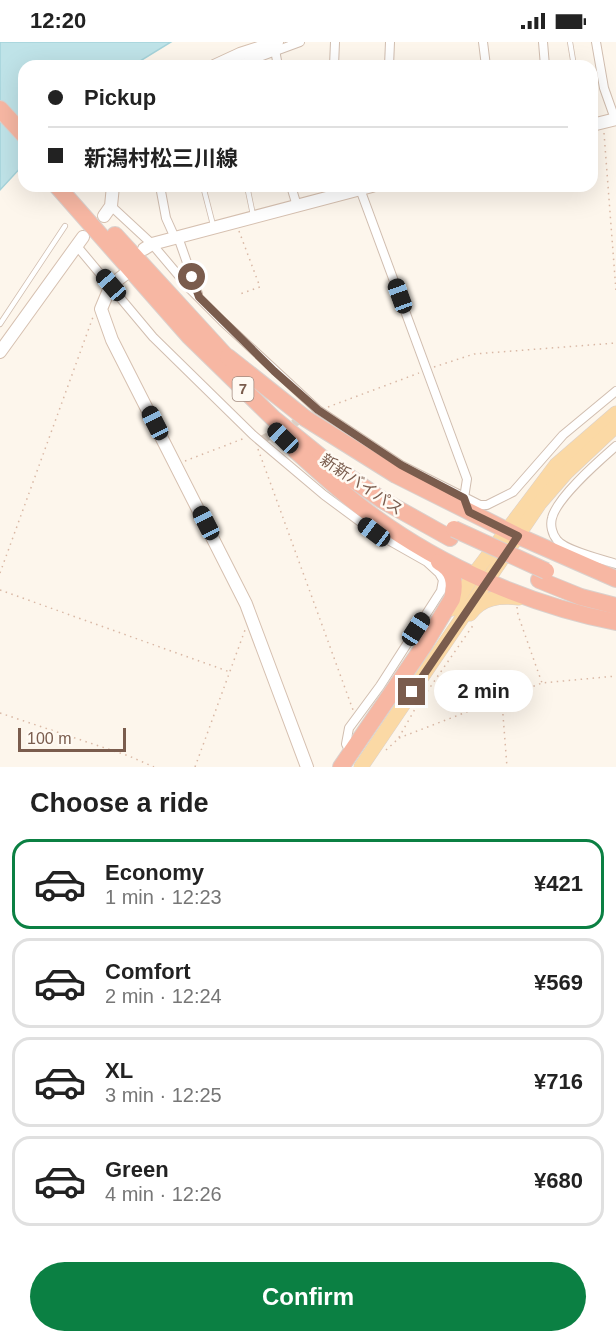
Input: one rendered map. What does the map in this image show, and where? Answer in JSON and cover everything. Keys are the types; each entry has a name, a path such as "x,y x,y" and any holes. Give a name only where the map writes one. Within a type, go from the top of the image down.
{"highway":[{"path":"0,109 18,128"},
{"path":"0,124 18,144"},
{"name":"新新バイパス","path":"72,193 189,336 273,418 326,461 382,500 581,597 616,606"},
{"name":"新新バイパス","path":"72,193 222,353 279,410 331,451 452,534"},
{"path":"189,336 246,403 372,516 429,553 480,578 576,614 616,622"},
{"path":"222,353 305,418 396,475 467,505 512,533 553,544 616,579"},
{"path":"350,762 452,599 454,582 448,567 427,559 413,543"},
{"name":"新新バイパス","path":"542,576 616,594"}],"main road":[{"path":"350,762 437,634 512,533 556,465 616,413"},
{"path":"512,533 566,473 616,426"},
{"path":"350,762 433,659 480,578"},
{"path":"433,659 441,655 474,608 489,599 501,596 519,598 562,609"}],"street":[{"path":"227,60 240,54 300,42"},
{"path":"334,60 335,42"},
{"path":"389,60 390,42"},
{"path":"483,42 485,60"},
{"path":"543,42 544,60"},
{"path":"596,42 607,122"},
{"path":"247,60 276,46"},
{"path":"111,212 113,192"},
{"path":"111,212 116,192"},
{"path":"161,192 166,218 177,237 199,297"},
{"path":"293,192 297,206"},
{"path":"148,247 177,237 297,206 337,192"},
{"path":"361,192 467,479 467,505"},
{"path":"111,212 315,412 467,505 487,505 507,497 563,435 616,391"},
{"path":"0,352 79,241 153,337 253,435 324,495 374,532 427,559 439,573 443,580 441,591 380,686 356,717 346,736 350,762"},
{"path":"124,276 111,285 101,309 112,340 251,615 307,767"},
{"path":"253,435 261,440"},
{"path":"616,446 584,475 556,510 552,517 551,528 553,544 616,564"}],"lane":[{"path":"570,42 573,60"},
{"path":"205,192 213,228"},
{"path":"248,192 253,218"},
{"path":"0,324 65,226"}],"path":[{"path":"607,122 616,291"},
{"path":"236,222 260,287 240,294"},
{"path":"0,573 96,310 101,309"},
{"path":"315,412 474,354 616,343"},
{"path":"176,464 253,435 356,717"},
{"path":"0,590 230,672"},
{"path":"516,604 542,683"},
{"path":"195,767 251,615"},
{"path":"475,622 415,709 398,739 542,683 616,676"},
{"path":"502,700 507,767"},
{"path":"0,713 129,756 154,767"}],"water":[{"path":"0,42 171,42 142,60 18,60 18,170 0,190"}],"tunnel":[{"path":"261,440 306,417"}],"route":[{"path":"192,277 199,297 274,371 318,410 401,465 464,498 469,512 518,536 412,692"}]}
